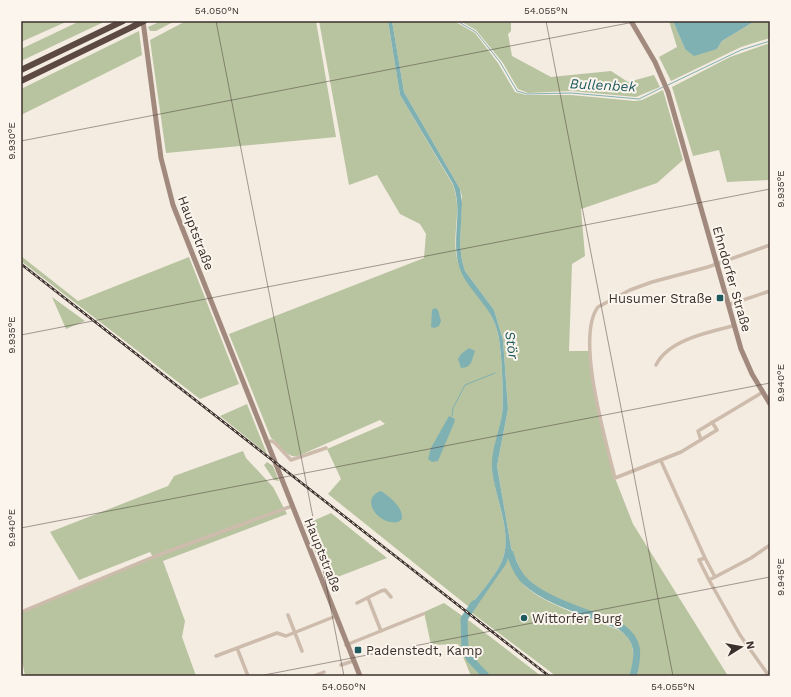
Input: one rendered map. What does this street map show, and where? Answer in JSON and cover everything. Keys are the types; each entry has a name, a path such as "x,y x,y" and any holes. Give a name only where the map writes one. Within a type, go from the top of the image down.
{"highway":[{"path":"21,70 123,21"},
{"path":"21,81 143,21"}],"street":[{"name":"Hauptstraße","path":"143,21 161,158 173,205 336,616 346,645 360,676"},
{"name":"Ehndorfer Straße","path":"631,21 664,81 668,92 687,155 740,349 770,404"},
{"path":"712,422 717,430 701,440 661,461 615,478 596,401 592,371 591,335 595,311 598,307 630,290 652,282 716,264 770,244"},
{"path":"728,306 770,291"},
{"path":"656,365 659,358 677,345 733,326"},
{"path":"701,440 698,431 763,392"},
{"path":"266,442 275,442 291,460 326,448"},
{"path":"661,461 714,577"},
{"path":"21,612 154,557 292,506"},
{"path":"709,580 751,558 770,545"},
{"path":"705,558 700,560 709,580 740,636 769,676"},
{"path":"357,603 385,590 391,597"},
{"path":"368,598 381,631"},
{"path":"346,645 423,614"},
{"path":"288,615 302,651"},
{"path":"216,656 277,633 286,636 336,616"},
{"path":"237,648 248,676"},
{"path":"341,665 353,661"},
{"path":"314,676 324,672"}],"green space":[{"path":"21,21 68,21 21,42"},
{"path":"80,21 106,21 21,61 21,49"},
{"path":"161,21 175,21 156,31 150,31 148,27"},
{"path":"186,21 316,21 336,137 166,153 150,40"},
{"path":"319,21 388,21 400,95 453,185 456,194 457,211 455,244 459,264 463,274 488,310 497,330 503,385 503,407 493,472 506,534 506,545 502,562 489,582 469,607 328,494 341,479 327,449 385,424 380,420 298,456 290,455 271,438 229,334 424,258 426,234 420,224 400,214 377,175 349,185"},
{"path":"392,21 454,21 475,33 498,63 515,92 526,95 571,95 635,101 642,100 663,90 683,160 657,183 581,209 585,256 572,264 569,351 590,351 591,371 615,478 633,524 728,676 633,676 637,654 634,642 627,631 620,626 539,591 538,588 522,574 511,547 497,466 508,409 503,340 494,310 465,271 460,244 462,196 460,189 404,92"},
{"path":"460,21 511,21 511,31 508,34 512,56 551,77 611,71 628,82 654,75 660,87 636,97 571,91 528,93 518,89 503,63 476,30"},
{"path":"669,21 673,21 685,49 717,49 722,41 755,21 770,21 770,38 741,47 671,81 659,57 677,47"},
{"path":"139,31 142,55 21,115 21,89"},
{"path":"770,43 770,180 727,182 719,150 693,156 672,87 730,57"},
{"path":"21,256 78,301 189,257 239,384 200,399 21,261"},
{"path":"52,297 85,321 66,329"},
{"path":"247,404 267,454 220,416"},
{"path":"243,451 246,458 273,487 287,514 163,561 185,621 182,637 196,676 25,676 21,655 21,612 153,557 150,552 79,580 50,532 168,486 174,476"},
{"path":"267,462 273,466 279,481 274,480 264,465"},
{"path":"331,513 387,558 327,581 304,525"},
{"path":"509,557 520,580 535,594 557,606 619,630 625,634 629,639 633,650 631,676 556,676 472,613"},
{"path":"444,603 541,676 471,676 458,644 431,645 424,612"}],"water":[{"path":"388,21 392,21 404,92 460,189 462,203 460,244 465,271 494,310 503,340 508,409 497,466 511,547 515,561 511,563 508,558 506,564 472,613 467,610 498,569 502,562 506,545 504,523 492,468 493,455 503,407 499,338 494,321 489,312 465,280 461,271 456,252 456,194 453,184 400,95"},
{"path":"673,21 755,21 722,41 717,49 694,56 685,49"},
{"path":"435,308 438,310 441,321 439,326 434,328 431,327 432,310"},
{"path":"469,348 475,351 471,363 467,367 461,368 458,359 461,354"},
{"path":"449,416 455,419 454,423 438,461 432,462 428,459 431,448"},
{"path":"381,491 392,499 398,506 402,519 398,522 384,520 374,511 371,505 372,499"}],"waterway":[{"name":"Bullenbek","path":"457,21 476,32 500,62 517,91 527,94 571,93 639,99 663,87"},
{"name":"Bullenbek","path":"668,85 741,50 770,41"},
{"path":"452,416 453,408 465,385 495,373"},
{"path":"510,553 518,572 526,582 535,589 558,602 620,626 627,631 634,642 637,654 633,676"},
{"name":"Stör","path":"474,604 464,619 465,651 470,659 486,676"}],"railway":[{"path":"21,264 549,676"}],"place":[{"name":"Husumer Straße","path":"720,298"},
{"name":"Wittorfer Burg","path":"524,618"},
{"name":"Padenstedt, Kamp","path":"358,650"}]}
